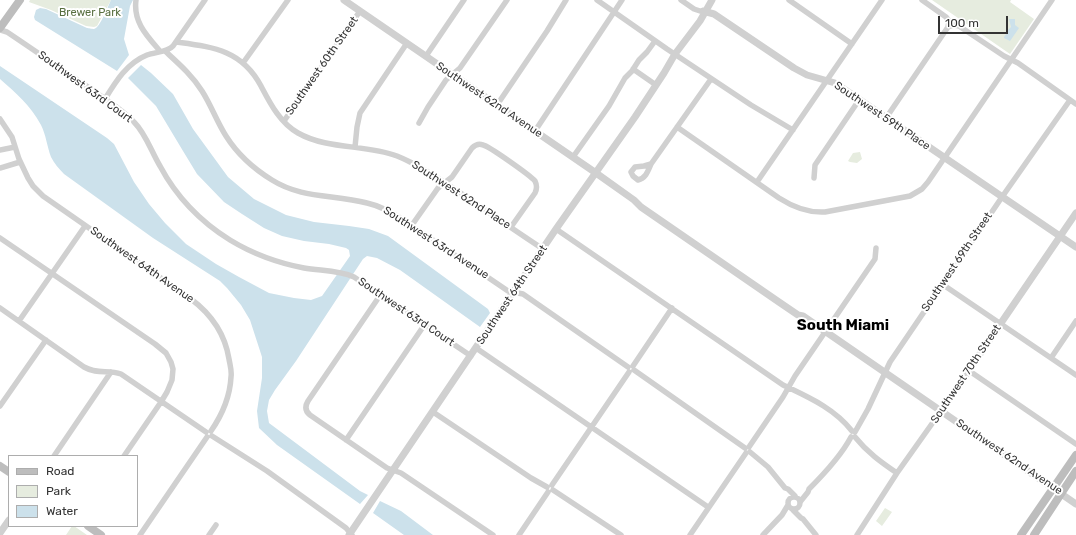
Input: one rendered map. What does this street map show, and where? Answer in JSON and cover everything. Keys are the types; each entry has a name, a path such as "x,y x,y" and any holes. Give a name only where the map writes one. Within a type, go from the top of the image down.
{"main road":[{"path":"0,29 20,0"},
{"path":"1021,535 1076,455"},
{"path":"1034,535 1076,471"},
{"path":"89,527 101,535"}],"street":[{"name":"Southwest 63rd Avenue","path":"136,0 136,15 147,37 185,69 209,102 230,141 241,155 257,170 279,184 300,192 317,196 352,200 389,211 508,291 523,294 747,450 768,467 785,488 796,496"},
{"path":"105,99 119,77 130,66 143,57 170,49 177,42 205,0"},
{"path":"243,63 288,0"},
{"name":"Southwest 62nd Avenue","path":"344,0 596,173 634,200 641,208 798,315 803,316 1076,504"},
{"path":"426,56 464,0"},
{"path":"419,123 446,80 460,68 507,0"},
{"path":"497,105 566,0"},
{"path":"597,0 750,105 793,130"},
{"path":"535,131 622,0"},
{"name":"Southwest 59th Place","path":"681,0 694,9 714,14 794,68 807,75 835,83 1076,248"},
{"name":"Southwest 64th Street","path":"703,11 707,0"},
{"name":"Southwest 64th Street","path":"351,534 556,229 656,85 675,54 679,41 712,0"},
{"path":"788,0 852,44"},
{"path":"886,118 948,27 949,21 946,17 922,0"},
{"path":"677,127 789,204 803,210 817,212 838,210 917,193 926,185 1052,0"},
{"path":"757,182 852,44 878,1"},
{"name":"Southwest 60th Street","path":"284,121 360,11"},
{"path":"948,27 954,25 959,26 1076,104"},
{"name":"Southwest 63rd Court","path":"0,29 8,32 126,114 136,124 142,133 160,168 174,188 194,211 214,228 246,249 270,259 300,267 337,272 352,276 381,294 471,356"},
{"path":"573,157 612,102 625,78 633,70 639,60 648,52 655,41"},
{"name":"Southwest 62nd Place","path":"177,42 215,48 232,55 243,63 254,75 271,105 284,121 296,132 313,140 324,143 378,150 417,165 543,249"},
{"path":"355,147 360,112 407,43"},
{"path":"633,70 656,85"},
{"path":"651,164 711,79"},
{"path":"814,178 815,165 859,100"},
{"name":"Southwest 69th Street","path":"800,504 809,489 834,461 853,434 868,409 890,362 942,284 1070,100"},
{"name":"Southwest 64th Avenue","path":"0,120 12,137 20,162 31,182 40,193 84,226 196,303 209,316 219,330 227,349 232,376 224,406 209,434 140,535"},
{"path":"412,226 438,188 452,177 470,150 478,144 486,146 530,176 536,186 536,191 511,228"},
{"path":"0,150 15,147"},
{"path":"0,168 20,162"},
{"name":"Southwest 70th Street","path":"856,535 1076,213"},
{"path":"19,320 84,226"},
{"path":"556,229 783,385 811,398 827,408 841,419 871,455 897,473"},
{"path":"0,238 166,353 172,365 173,376 171,384 161,402 125,455"},
{"path":"690,535 875,259 876,248"},
{"path":"942,284 1076,375"},
{"path":"381,294 308,400 306,409 307,412 387,468 400,473 493,535"},
{"path":"0,308 87,369 98,372 118,373 125,376 161,402 267,471 346,528 351,534"},
{"path":"519,535 672,308"},
{"path":"1051,358 1076,321"},
{"path":"346,440 425,324"},
{"path":"0,406 46,340"},
{"path":"476,348 708,507"},
{"path":"968,370 1076,444"},
{"path":"55,455 111,372"},
{"path":"433,412 621,535"},
{"name":"Southwest 63rd Avenue","path":"785,488 790,506 816,535"},
{"name":"Southwest 69th Street","path":"796,496 809,489"},
{"path":"763,535 790,506 791,497 796,496 799,498 800,504 796,509 790,506"},
{"name":"Southwest 63rd Avenue","path":"800,504 803,519"},
{"path":"0,533 8,521"},
{"path":"209,535 216,525"}],"green space":[{"name":"Brewer Park","path":"30,0 111,0 97,26 94,27 86,26 29,2"},
{"path":"932,0 1011,0 1010,2 1034,19 1010,54"},
{"path":"860,152 862,159 857,163 848,161 853,153"},
{"path":"885,508 892,512 882,526 876,521"},
{"path":"71,527 75,527 87,535 66,535"}],"water":[{"path":"111,0 133,0 130,6 124,39 129,55 117,71 35,20 34,17 36,10 40,8 46,9 87,28 94,29 99,25"},
{"path":"1009,19 1015,19 1015,25 1019,28 1010,41 1004,38 1011,27"},
{"path":"141,65 173,94 193,129 228,177 254,199 286,215 314,222 369,229 388,236 488,309 490,313 480,327 400,270 377,258 367,256 363,259 296,361 275,390 269,400 267,411 269,423 360,491 368,495 360,504 277,445 259,428 257,411 262,378 262,357 250,320 241,305 227,288 220,281 153,238 64,174 51,157 43,129 37,118 12,89 0,79 0,66 114,144 134,182 149,204 186,244 216,264 269,293 311,300 322,296 350,256 349,250 329,244 304,241 282,236 264,228 224,202 197,174 156,106 128,78"},
{"path":"380,501 401,511 433,535 404,535 373,513"}],"district":[{"name":"South Miami","path":"843,326"}]}
